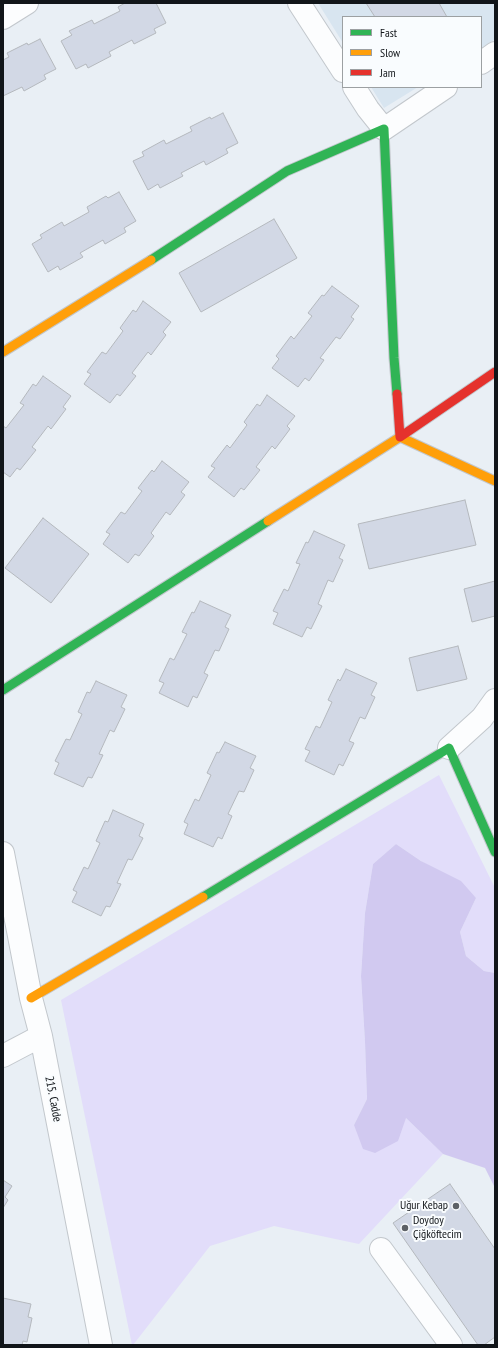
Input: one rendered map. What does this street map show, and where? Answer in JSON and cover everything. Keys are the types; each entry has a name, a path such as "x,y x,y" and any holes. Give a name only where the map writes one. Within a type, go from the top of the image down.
{"street":[{"path":"3,18 27,3"},
{"path":"299,3 342,69"},
{"path":"482,62 495,53"},
{"path":"355,88 368,109 384,129 394,358 400,437"},
{"path":"3,352 173,246 287,171 384,129 445,88"},
{"path":"3,690 400,437 495,372"},
{"path":"400,437 495,481"},
{"path":"31,998 208,894 449,748 482,718 495,700"},
{"path":"449,748 495,852"},
{"name":"215. Cadde","path":"3,853 31,998 41,1036 100,1345"},
{"path":"3,1056 41,1036"},
{"path":"381,1249 451,1345"}],"shaded area":[{"path":"318,3 495,3 495,39 482,47 482,16 342,16 342,41"},
{"path":"372,88 416,88 384,108"},
{"path":"439,775 495,888 495,973 484,971 466,956 460,932 476,898 396,844 373,864 365,913 361,976 367,1099 354,1125 406,1118 443,1154 359,1244 274,1226 210,1246 132,1345 61,1000"},
{"path":"396,844 421,861 461,881 476,898 460,932 466,956 484,971 495,973 495,1188 485,1168 443,1154 406,1118 398,1141 375,1153 363,1149 354,1125 367,1099 361,976 365,913 373,864"}],"building":[{"path":"125,3 156,3 166,23 154,29 156,33 134,44 132,40 109,52 111,56 88,68 86,64 76,69 61,41 72,35 69,31 92,20 94,24 120,11 118,7"},
{"path":"366,3 439,3 446,16 374,16"},
{"path":"40,39 56,69 44,75 46,79 24,91 22,87 3,96 3,60 9,57 7,53 27,43 28,45"},
{"path":"223,113 238,143 226,149 228,153 206,165 204,161 181,173 183,176 160,188 158,184 148,190 133,161 144,156 142,152 164,140 166,144 192,131 190,127 210,117 211,119"},
{"path":"119,192 136,221 124,228 126,232 105,244 103,240 80,253 83,257 60,270 58,266 48,272 32,244 42,238 40,235 62,222 64,226 89,212 87,207 106,196 108,198"},
{"path":"274,219 297,258 201,312 179,273"},
{"path":"332,286 359,306 351,317 354,319 340,339 336,337 320,358 324,360 309,381 305,378 298,387 272,368 279,359 276,356 291,336 294,339 312,316 308,313 322,295 324,296"},
{"path":"143,301 171,322 163,332 166,335 151,355 148,352 132,373 136,376 120,396 117,394 110,403 84,384 91,374 87,372 102,352 106,354 123,331 120,328 133,310 136,312"},
{"path":"43,376 71,396 63,407 66,409 51,429 48,426 32,447 36,450 20,470 17,468 10,477 3,472 3,426 6,428 24,405 20,403 33,384 36,386"},
{"path":"267,395 295,416 287,426 290,429 275,449 272,446 256,467 260,470 244,490 241,488 234,497 208,477 215,468 211,466 227,445 230,448 247,425 244,422 257,404 260,406"},
{"path":"162,461 189,482 181,492 185,495 170,515 166,512 151,533 154,536 139,556 135,554 128,563 103,544 110,534 106,532 121,512 125,514 142,491 138,488 152,470 154,472"},
{"path":"465,500 476,545 369,569 358,524"},
{"path":"43,518 89,554 51,603 5,568"},
{"path":"314,531 345,545 339,558 343,560 333,582 328,580 318,604 322,606 311,629 307,627 302,637 273,624 278,613 273,611 284,589 288,591 300,564 296,563 306,542 308,543"},
{"path":"495,581 495,616 472,622 464,589"},
{"path":"200,601 231,615 225,627 229,629 219,651 215,650 204,673 208,675 197,698 193,696 188,707 159,693 164,683 159,681 170,658 174,660 187,634 182,632 192,612 194,613"},
{"path":"458,646 467,679 417,691 409,658"},
{"path":"346,669 377,683 371,695 375,697 365,719 360,717 349,741 354,743 343,766 339,764 334,775 305,761 310,751 305,749 316,726 320,728 332,702 328,700 338,679 340,681"},
{"path":"96,681 127,695 121,707 125,709 114,732 110,730 99,754 103,755 92,778 88,777 83,787 54,774 59,763 55,761 66,739 70,740 82,714 78,712 87,692 90,693"},
{"path":"225,742 256,756 250,768 254,770 244,792 239,791 228,814 232,816 222,839 218,837 213,847 184,834 188,824 184,822 195,799 199,801 211,775 207,773 217,752 219,753"},
{"path":"113,810 144,824 139,836 143,838 132,860 128,859 117,883 121,884 110,907 106,906 101,916 72,902 77,892 73,890 84,867 88,869 100,843 96,841 105,821 108,822"},
{"path":"3,1180 12,1186 5,1197 8,1200 3,1208"},
{"path":"450,1184 495,1249 495,1337 484,1345 478,1345 393,1223"},
{"path":"3,1298 31,1304 28,1317 32,1318 27,1342 23,1341 22,1345 3,1345"}],"traffic: fast":[{"path":"151,260 287,171 384,129 394,358 397,394"},
{"path":"3,690 268,521"},
{"path":"203,897 449,748 495,852"}],"traffic: slow":[{"path":"3,352 151,260"},
{"path":"268,521 400,437 495,481"},
{"path":"31,998 203,897"}],"traffic: jam":[{"path":"397,394 400,437 495,372"}],"place":[{"name":"Uğur Kebap","path":"456,1206"},
{"name":"Doydoy Çiğköftecim","path":"405,1228"}]}
